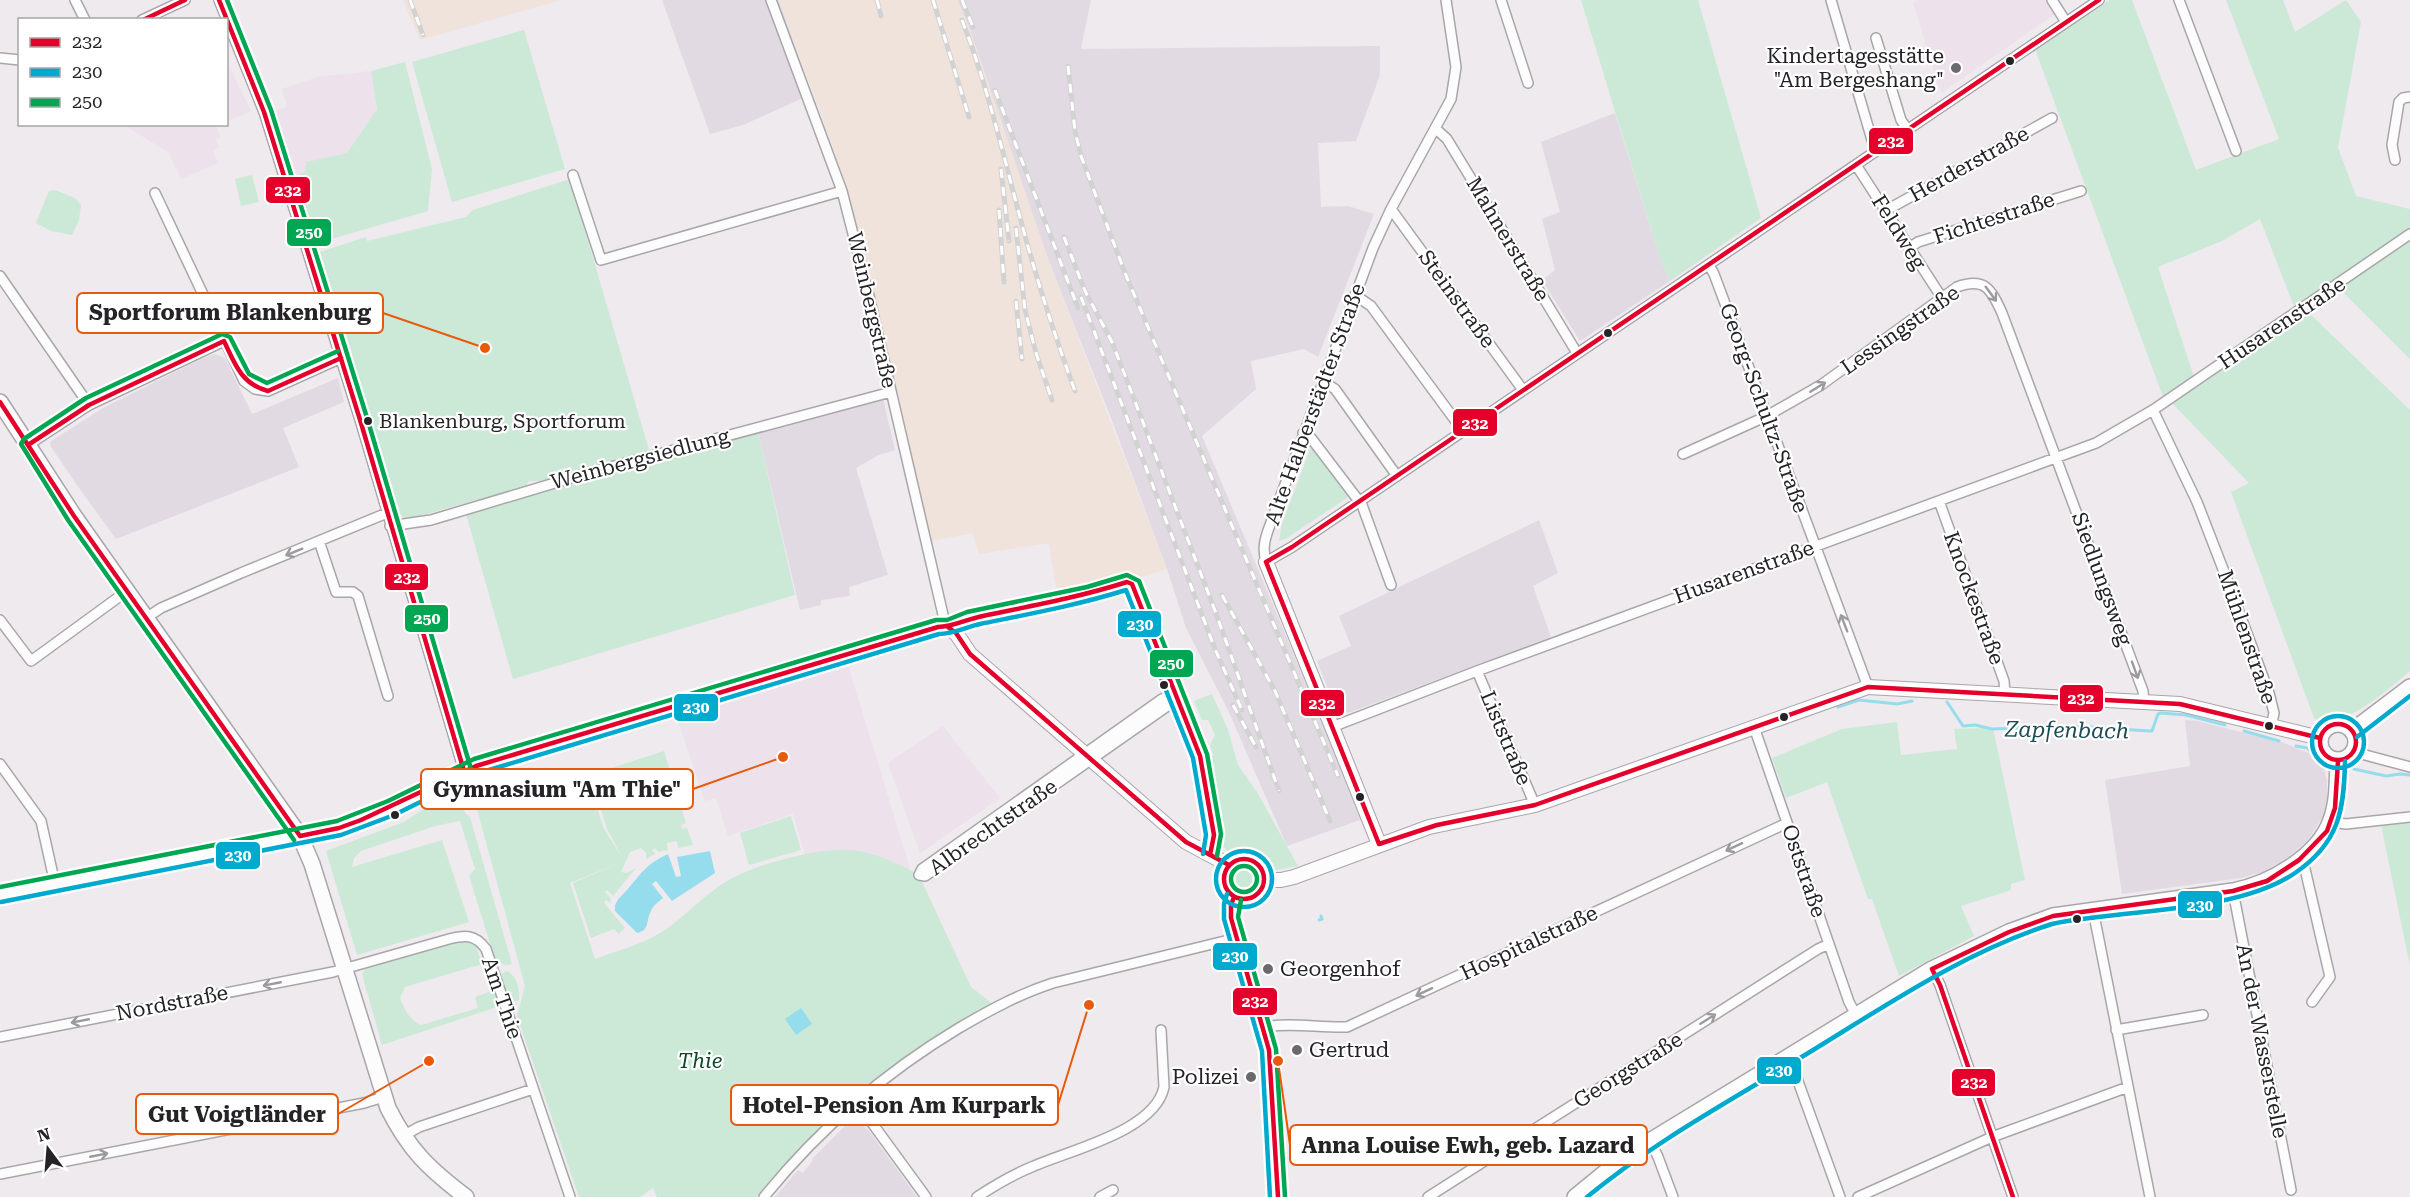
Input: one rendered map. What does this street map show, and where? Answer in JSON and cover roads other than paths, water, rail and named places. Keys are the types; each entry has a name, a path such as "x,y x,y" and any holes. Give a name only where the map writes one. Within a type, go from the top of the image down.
{"main road":[{"path":"0,402 126,591 300,836 312,864 384,1097 404,1136 421,1160 464,1197"},
{"path":"2352,731 2410,687"},
{"path":"2334,724 2344,725 2352,731 2356,741 2354,752 2347,758 2338,761 2323,754 2320,738 2325,729 2334,724"},
{"path":"1575,1197 1608,1170 1650,1141 1965,951 2028,924 2053,916 2233,891 2267,881 2299,860 2320,839 2331,822 2337,790 2338,761"}],"street":[{"path":"75,0 84,18"},
{"path":"146,18 185,0"},
{"path":"219,0 226,18"},
{"name":"Weinbergstraße","path":"771,0 842,191 942,612 948,627"},
{"name":"Alte Halberstädter Straße","path":"1379,844 1263,552 1264,542 1355,295 1391,209 1451,99 1456,67 1446,0"},
{"path":"1501,0 1528,83"},
{"path":"1831,0 1872,139 1878,150"},
{"path":"2052,0 2066,22"},
{"path":"1266,562 1279,556 2099,0"},
{"path":"2179,0 2235,151"},
{"path":"228,22 264,112 341,358 464,771"},
{"path":"1876,38 1901,120 1908,130"},
{"path":"0,58 18,60"},
{"path":"2395,160 2392,145 2399,102 2403,98 2410,97"},
{"name":"Herderstraße","path":"1885,211 2052,118"},
{"name":"Mahnerstraße","path":"1436,129 1447,139 1577,353"},
{"name":"Feldweg","path":"1856,165 1942,298"},
{"path":"573,174 601,260 842,191"},
{"name":"Fichtestraße","path":"1909,248 1918,243 2081,191"},
{"path":"155,193 244,381 255,389 268,391 341,358"},
{"name":"Steinstraße","path":"1391,209 1523,390"},
{"name":"Husarenstraße","path":"1332,727 2096,442 2153,410 2410,234"},
{"name":"Georg-Schultz-Straße","path":"1709,265 1868,687"},
{"path":"0,276 89,405"},
{"name":"Lessingstraße","path":"1683,454 1767,416 1821,385 1957,287 1968,283 1984,286 1993,294 2057,457"},
{"path":"1355,295 1371,306 1463,431"},
{"path":"28,445 89,405 224,341"},
{"path":"1323,382 1335,389 1397,476"},
{"name":"Weinbergsiedlung","path":"390,525 431,520 588,473 891,392"},
{"name":"Mühlenstraße","path":"2153,410 2197,502 2269,693 2273,709 2271,727"},
{"path":"1304,433 1311,438 1359,501 1390,585"},
{"name":"Siedlungsweg","path":"2057,457 2143,692 2144,702"},
{"name":"Knockestraße","path":"1939,501 2005,685 2006,695"},
{"path":"146,618 161,608 387,513"},
{"path":"319,541 336,592 353,592 358,596 388,696"},
{"path":"0,895 300,836 361,820 392,808 464,771 938,627 948,627 969,620 1089,594 1127,582 1132,584 1200,756 1214,835 1210,855"},
{"path":"0,620 31,661 126,591"},
{"path":"948,627 956,633 970,654 1186,842 1229,865"},
{"name":"Liststraße","path":"1477,671 1535,805"},
{"name":"Mühlenstraße","path":"1265,880 1294,877 1379,844 1437,825 1535,805 1868,687 2192,706 2320,738"},
{"name":"Albrechtstraße","path":"1088,756 925,876 920,875 922,869 1088,756 1166,707 1177,696"},
{"name":"Oststraße","path":"1754,727 1849,1002 1856,1015"},
{"path":"2354,752 2410,767"},
{"path":"0,764 41,821 55,884"},
{"path":"2331,822 2346,824 2410,817"},
{"name":"Hospitalstraße","path":"1264,1027 1287,1024 1321,1028 1347,1027 1787,823"},
{"path":"1240,858 1254,860 1261,867 1265,880 1262,890 1254,897 1244,899 1234,897 1224,883 1229,865 1240,858"},
{"path":"2299,860 2305,868 2330,977 2312,1002"},
{"name":"An der Wasserstelle","path":"2233,891 2291,1190"},
{"path":"1234,897 1231,912 1264,1027 1272,1075 1278,1197"},
{"path":"2093,909 2150,1197"},
{"name":"Am Thie","path":"344,969 459,936 474,937 480,941 486,949 570,1197"},
{"path":"764,1197 815,1140 856,1101 924,1049 999,1004 1032,989 1053,983 1237,938"},
{"name":"Georgstraße","path":"1428,1197 1808,955 1829,944"},
{"name":"Nordstraße","path":"0,1037 344,969"},
{"path":"1932,969 1940,985 2013,1197"},
{"path":"2116,1030 2203,1015"},
{"path":"977,1197 1004,1180 1034,1166 1122,1132 1148,1111 1159,1100 1164,1087 1161,1030"},
{"path":"1787,1057 1795,1073 1840,1197"},
{"path":"1858,1197 1992,1137 2128,1087"},
{"path":"404,1136 419,1127 533,1089"},
{"path":"0,1174 384,1097"},
{"path":"856,1101 927,1197"},
{"path":"1650,1141 1672,1197"},
{"path":"1100,1197 1113,1190"}],"water":[{"path":"710,851 715,873 672,901 656,881 652,884 663,898 653,908 646,927 641,932 637,933 615,911 618,900 654,862 668,854 676,877 681,876 677,857"},
{"path":"801,1008 812,1024 796,1035 785,1019"}],"waterway":[{"name":"Zapfenbach","path":"1838,707 1859,700 1897,704 1912,701"},
{"name":"Zapfenbach","path":"1947,702 1963,726 1975,725 1992,729 2074,726 2152,731 2158,714 2161,713 2186,715 2225,725"},
{"name":"Zapfenbach","path":"2244,731 2279,741"},
{"name":"Zapfenbach","path":"2296,746 2307,748 2312,752"},
{"name":"Zapfenbach","path":"2354,769 2386,776 2410,775"},
{"name":"Zapfenbach","path":"1319,920 1322,919 1321,916"}],"railway":[{"path":"410,0 423,35"},
{"path":"877,0 881,16"},
{"path":"933,0 969,117"},
{"path":"962,0 973,27"},
{"path":"962,20 989,102 1038,280 1075,391"},
{"path":"1068,66 1075,131 1081,156 1125,273 1338,776"},
{"path":"995,90 1078,308"},
{"path":"1001,169 1009,241"},
{"path":"999,210 1004,282"},
{"path":"1016,228 1025,310 1036,353 1052,400"},
{"path":"1064,237 1085,291 1112,342 1217,616 1279,791"},
{"path":"1081,297 1215,649 1242,710"},
{"path":"1016,301 1022,359"},
{"path":"1222,595 1275,691 1330,821"},
{"path":"1233,705 1256,747"}],"place":[{"name":"Kindertagesstätte \"Am Bergeshang\"","path":"1956,68"},
{"name":"Sportforum Blankenburg","path":"485,348"},
{"name":"Blankenburg, Sportforum","path":"368,421"},
{"name":"Gymnasium \"Am Thie\"","path":"783,757"},
{"name":"Georgenhof","path":"1268,969"},
{"name":"Hotel-Pension Am Kurpark","path":"1089,1005"},
{"name":"Gertrud","path":"1297,1050"},
{"name":"Gut Voigtländer","path":"429,1061"},
{"name":"Anna Louise Ewh, geb. Lazard","path":"1278,1061"},
{"name":"Polizei","path":"1251,1077"}],"park label":[{"name":"Thie","path":"700,1061"}]}
